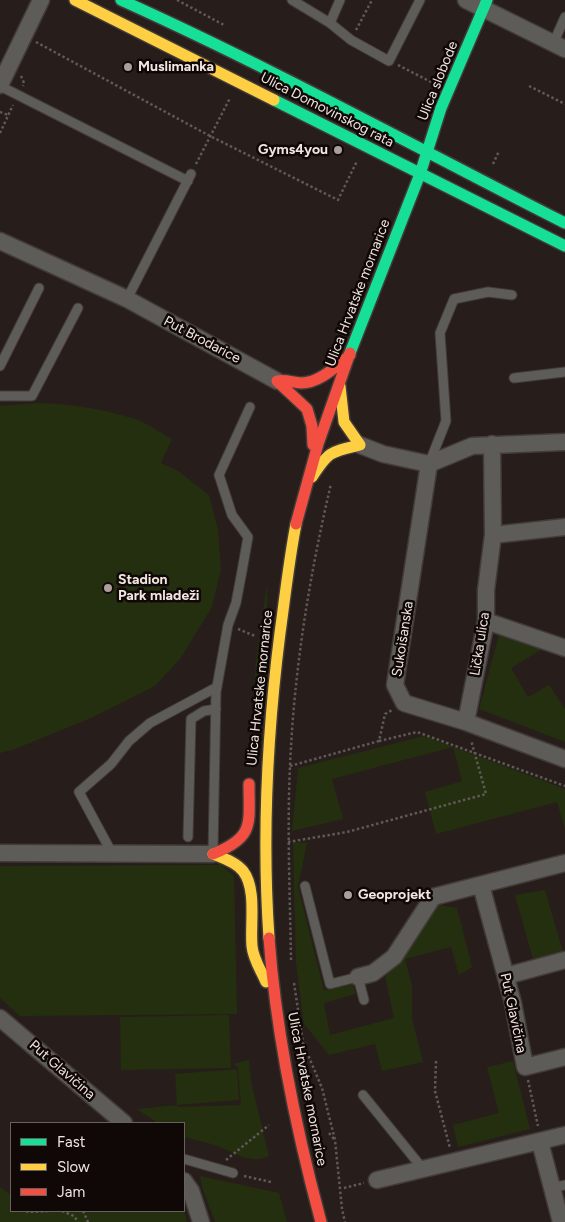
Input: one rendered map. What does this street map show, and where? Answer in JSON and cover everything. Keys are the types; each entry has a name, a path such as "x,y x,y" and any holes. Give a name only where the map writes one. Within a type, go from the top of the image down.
{"main road":[{"name":"Ulica Domovinskog rata","path":"75,0 565,246"},
{"name":"Ulica Domovinskog rata","path":"121,0 325,98 565,223"},
{"name":"Ulica slobode","path":"420,174 426,151 485,5"},
{"name":"Ulica Hrvatske mornarice","path":"321,1222 293,1105 276,1004 265,856 266,759 270,711 287,579 305,486 339,382 420,174"},
{"path":"313,459 313,424 309,413 298,399 283,389 277,381 285,379 301,383 317,379 350,355"},
{"path":"305,486 318,470 325,457 334,451 360,445 344,421 339,382"},
{"path":"258,744 270,711"},
{"path":"213,854 237,844 246,833 248,824 249,770"},
{"path":"213,854 228,859 238,866 248,880 252,949 276,1004"}],"street":[{"path":"0,86 41,0"},
{"path":"466,0 485,5 559,46"},
{"name":"Put Brodarice","path":"5,247 127,299 277,381"},
{"path":"360,445 383,454 429,464 472,446 565,442"},
{"name":"Lička ulica","path":"466,722 486,621 486,590 493,535 492,444"},
{"name":"Sukoišanska","path":"404,702 395,685 429,464"},
{"path":"493,535 565,527"},
{"path":"486,621 565,648"},
{"path":"404,702 466,722 565,759"},
{"path":"0,853 213,854"},
{"path":"358,977 373,973 394,957 433,897 565,864"},
{"name":"Put Glavičina","path":"481,885 513,1003 525,1068"},
{"path":"506,976 565,960"},
{"name":"Put Glavičina","path":"0,1018 123,1122"},
{"path":"525,1068 565,1057"},
{"path":"377,1180 561,1136"},
{"path":"540,1142 559,1186 561,1222"},
{"path":"185,1182 191,1191 201,1222"}],"lane":[{"path":"292,0 330,23 351,40 389,61 420,0"},
{"path":"330,23 340,0"},
{"path":"559,46 565,17"},
{"path":"0,86 190,177 127,299"},
{"path":"0,366 39,288"},
{"path":"429,464 446,421 440,333 454,299 488,292 512,295"},
{"path":"0,396 32,396 78,308"},
{"path":"514,378 565,372"},
{"path":"213,854 217,687 228,625 236,603 248,537 232,515 219,475 250,407"},
{"path":"113,854 79,792 110,764 129,741 150,723 217,687"},
{"path":"188,837 191,719 204,711 216,709"},
{"path":"305,886 330,984 358,977 364,1000"},
{"path":"363,1095 423,1169"},
{"path":"185,1159 233,1173"}],"path":[{"path":"351,40 372,0"},
{"path":"34,42 210,136 338,200 358,158"},
{"path":"389,61 432,83"},
{"path":"529,86 565,104"},
{"path":"190,177 233,92"},
{"path":"149,103 151,99"},
{"path":"0,112 8,116"},
{"path":"493,166 499,151"},
{"path":"292,964 288,842 293,718 310,581 332,479"},
{"path":"228,625 255,636"},
{"path":"379,741 385,714 404,702"},
{"path":"288,842 347,832 486,794 466,722"},
{"path":"290,766 418,732 565,786"},
{"path":"293,974 303,1043 320,1084 334,1140 345,1222"},
{"path":"436,1062 435,1092 453,1162"},
{"name":"Put Glavičina","path":"525,1068 540,1142"},
{"path":"318,1089 320,1084"},
{"path":"216,1168 269,1125"},
{"path":"329,1133 334,1140"},
{"path":"248,1177 271,1182"},
{"path":"344,1188 377,1180"},
{"path":"64,1212 74,1216 78,1222"}],"green space":[{"name":"Stadion Park mladeži","path":"37,403 88,408 126,416 142,422 172,439 161,463 178,471 209,495 218,530 221,569 212,607 180,659 155,686 91,718 15,749 0,753 0,406"},
{"path":"267,584 267,606 256,709 252,723 256,662"},
{"path":"499,635 542,649 511,668 528,697 549,685 565,709 565,742 479,709"},
{"path":"424,736 565,789 565,829 557,802 436,834 425,792 462,781 453,747 332,779 343,819 292,831 298,768"},
{"path":"293,842 307,843 298,887 324,990 352,984 356,994 324,1003 330,1035 394,1018 385,977 439,905 457,908 472,967 459,975 451,947 405,959 412,986 412,1018 423,1062 382,1071 375,1044 329,1055 304,1024 296,963"},
{"path":"221,865 234,876 237,1014 20,1016 0,998 0,866"},
{"path":"545,890 563,952 533,959 515,895"},
{"path":"229,1015 231,1068 121,1070 120,1017"},
{"path":"249,1060 251,1082 269,1156 250,1159 213,1145 185,1137 185,1122 156,1122 137,1109 177,1105 178,1107 241,1105 238,1068 233,1064"},
{"path":"513,1061 530,1129 458,1147 453,1125 499,1113 487,1067"},
{"path":"237,1069 239,1100 177,1105 175,1074"},
{"path":"200,1176 279,1193 287,1222 215,1222 202,1187"},
{"path":"0,1187 10,1194 10,1212 184,1212 187,1222 0,1222"}],"traffic: fast":[{"path":"121,0 289,81 565,223"},
{"path":"350,353 420,174 441,108 487,0"},
{"path":"274,100 565,246"}],"traffic: slow":[{"path":"75,0 274,100"},
{"path":"312,477 322,462 331,454 342,449 360,445 344,422 340,386"},
{"path":"269,938 266,862 269,747 280,633 296,524"},
{"path":"213,854 237,865 247,878 252,907 253,951 266,982"}],"traffic: jam":[{"path":"296,524 318,444 350,353"},
{"path":"313,445 312,426 307,409 277,381 301,383 315,380 350,355"},
{"path":"213,854 236,842 247,828 249,819 249,784"},
{"path":"269,938 272,974 288,1082 321,1222"}],"place":[{"name":"Muslimanka","path":"128,67"},
{"name":"Gyms4you","path":"338,150"},
{"name":"Stadion Park mladeži","path":"108,588"},
{"name":"Geoprojekt","path":"348,895"}]}
